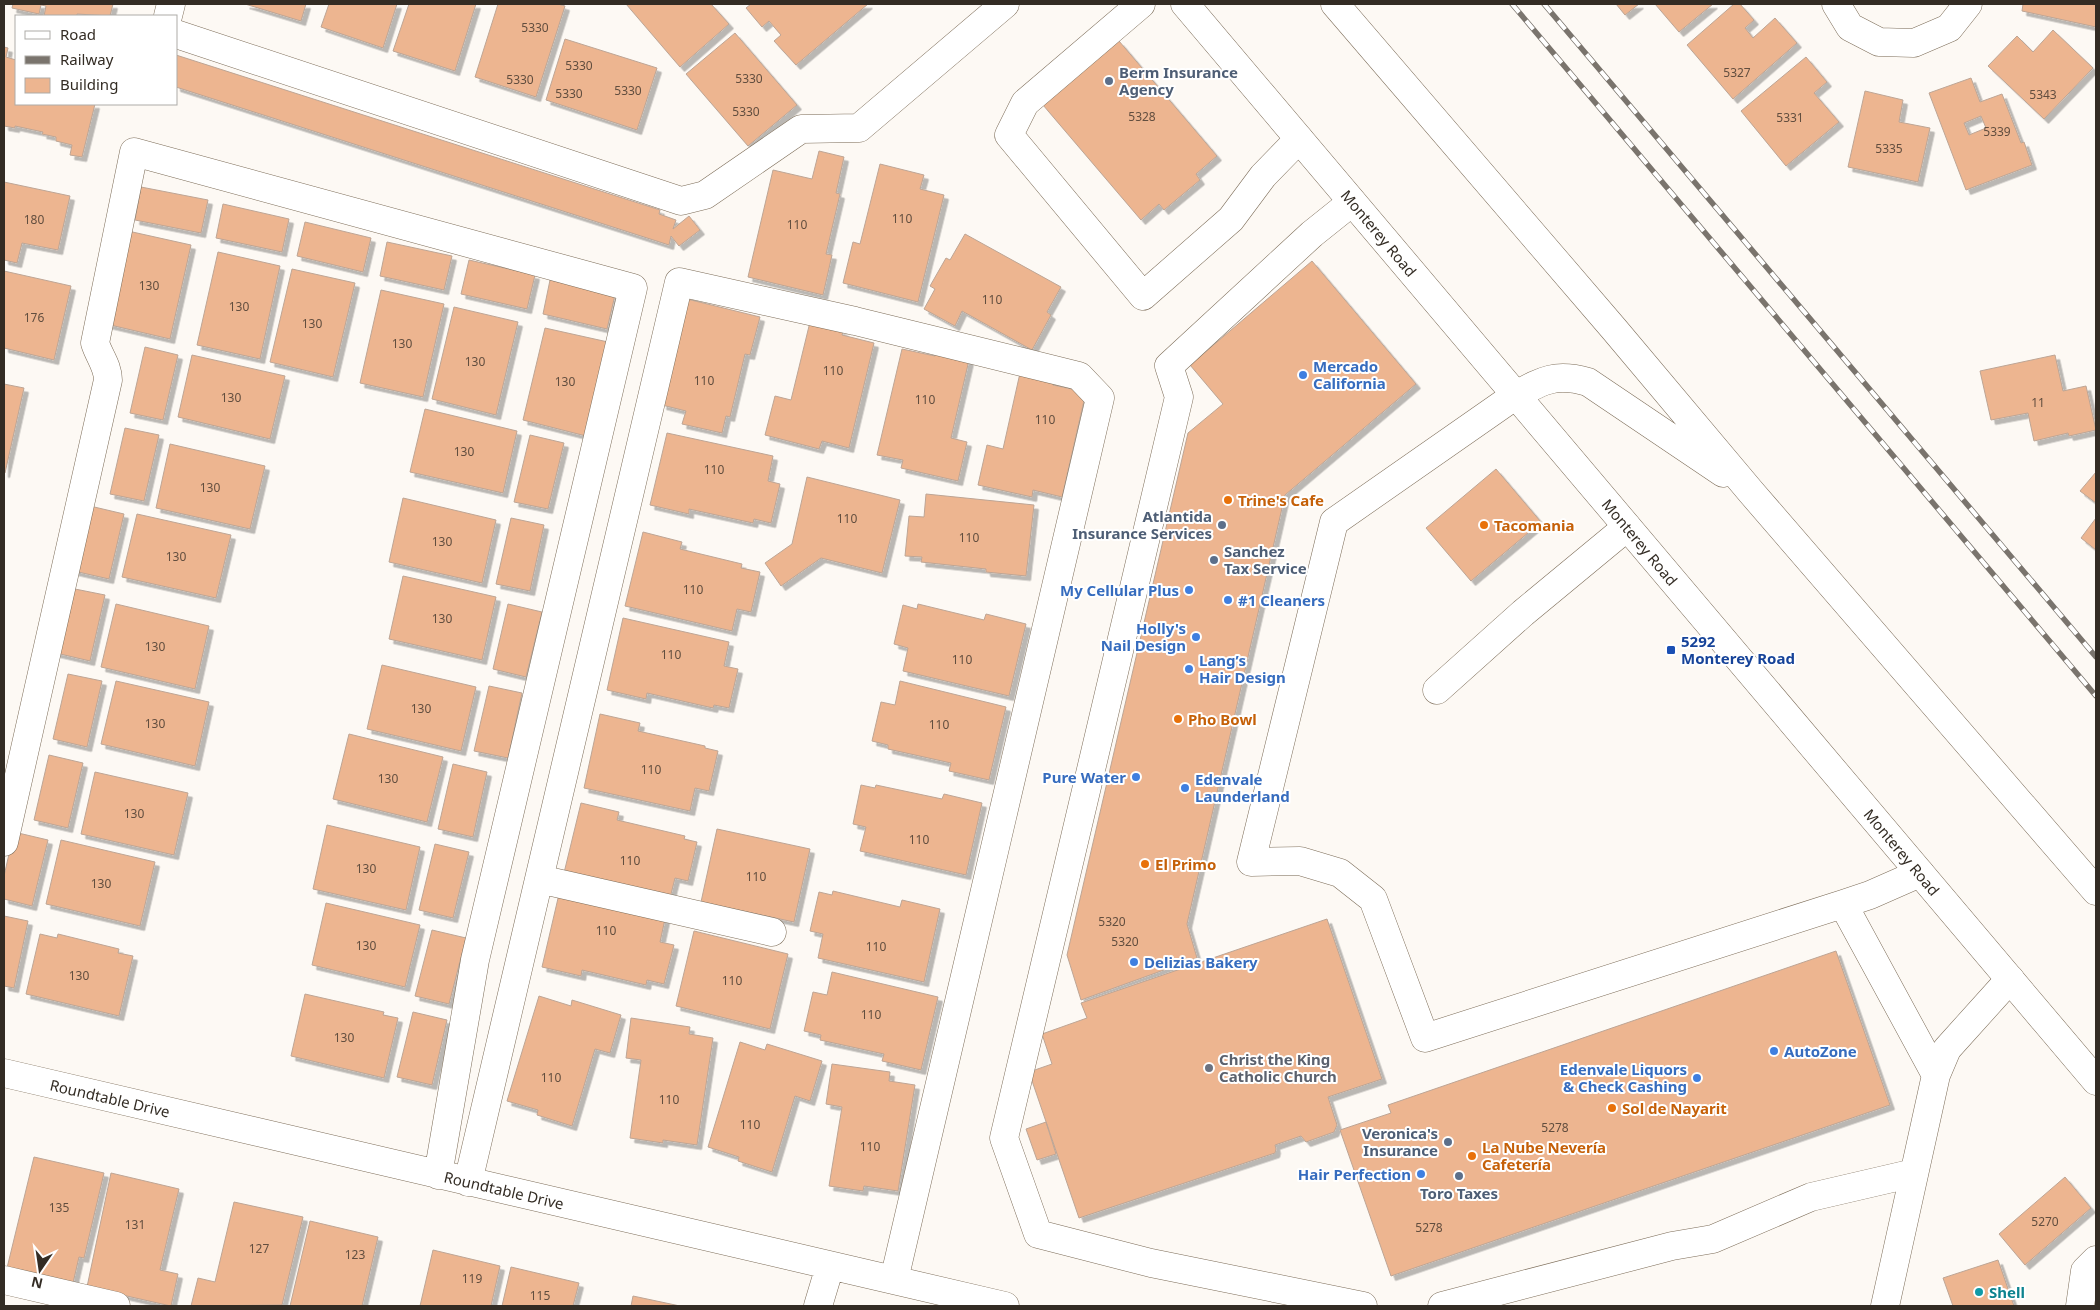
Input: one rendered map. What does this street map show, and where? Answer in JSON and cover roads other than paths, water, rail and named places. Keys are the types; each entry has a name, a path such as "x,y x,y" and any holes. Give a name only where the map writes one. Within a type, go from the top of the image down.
{"main road":[{"path":"178,35 681,201 705,194 801,129 859,128 1005,4"},
{"path":"1141,4 1025,103 1009,135 1143,296 1231,220 1263,176 1299,138"},
{"name":"Monterey Road","path":"1185,4 2096,1081"},
{"path":"1335,4 1751,492 2096,891"},
{"path":"1836,4 1850,26 1879,42 1914,43 1949,28 1968,4"},
{"path":"4,842 108,380 108,370 100,357 95,343 134,152 632,288 475,960 453,1099 438,1175"},
{"path":"1352,202 1312,234 1169,366 1179,397 1004,1138 1038,1234 1151,1263 1363,1306"},
{"path":"468,1182 679,282 855,321 1079,376 1100,398 894,1280"},
{"path":"1751,492 1588,382 1573,378 1556,377 1541,381 1516,394 1334,522 1251,862 1300,861 1340,873 1373,899 1425,1038 1843,904 1870,895 1920,873"},
{"path":"1437,690 1522,613 1627,527"},
{"path":"539,879 772,932"},
{"path":"1843,904 1936,1075"},
{"path":"1885,1306 1936,1075 1947,1048 2010,979"},
{"name":"Roundtable Drive","path":"4,1073 1005,1306"},
{"path":"1442,1306 1672,1246 1713,1239 1811,1197 1914,1173"},
{"path":"2080,1306 2079,1300 2085,1271 2096,1260"},
{"path":"818,1306 830,1266"},
{"path":"4,1280 116,1306"}],"railway":[{"path":"1512,4 2096,696"},
{"path":"1544,4 2096,657"}],"place":[{"name":"Berm Insurance Agency","path":"1109,81"},
{"name":"Mercado California","path":"1303,375"},
{"name":"Trine's Cafe","path":"1228,500"},
{"name":"Atlantida Insurance Services","path":"1222,525"},
{"name":"Tacomania","path":"1484,525"},
{"name":"Sanchez Tax Service","path":"1214,560"},
{"name":"My Cellular Plus","path":"1189,590"},
{"name":"#1 Cleaners","path":"1228,600"},
{"name":"Holly's Nail Design","path":"1196,637"},
{"name":"5292 Monterey Road","path":"1671,650"},
{"name":"Lang’s Hair Design","path":"1189,669"},
{"name":"Pho Bowl","path":"1178,719"},
{"name":"Pure Water","path":"1136,777"},
{"name":"Edenvale Launderland","path":"1185,788"},
{"name":"El Primo","path":"1145,864"},
{"name":"Delizias Bakery","path":"1134,962"},
{"name":"AutoZone","path":"1774,1051"},
{"name":"Christ the King Catholic Church","path":"1209,1068"},
{"name":"Edenvale Liquors & Check Cashing","path":"1697,1078"},
{"name":"Sol de Nayarit","path":"1612,1108"},
{"name":"Veronica's Insurance","path":"1448,1142"},
{"name":"La Nube Nevería Cafetería","path":"1472,1156"},
{"name":"Hair Perfection","path":"1421,1174"},
{"name":"Toro Taxes","path":"1459,1176"},
{"name":"Shell","path":"1979,1292"}]}
